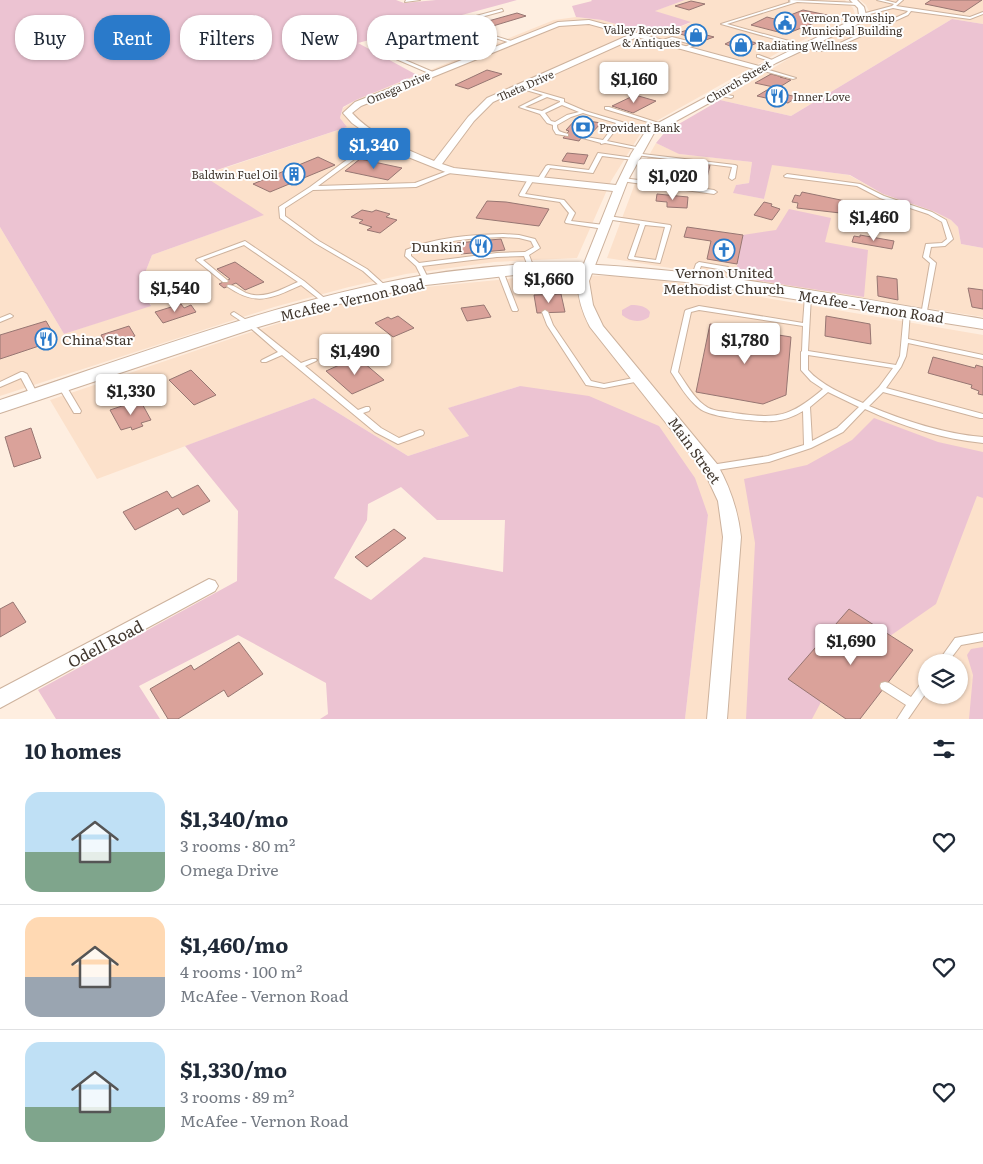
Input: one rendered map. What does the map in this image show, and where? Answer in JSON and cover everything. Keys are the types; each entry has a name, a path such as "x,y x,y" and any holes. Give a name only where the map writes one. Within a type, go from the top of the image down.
{"main road":[{"name":"McAfee - Vernon Road","path":"0,407 250,324 326,302 385,288 422,273 500,271 528,261 694,278 983,324"}],"street":[{"path":"856,2 863,15"},
{"name":"Church Street","path":"588,268 621,185 650,131 719,94 758,68 801,46 857,22 863,15"},
{"name":"Omega Drive","path":"621,185 536,180 452,170 436,165 396,146 352,121 347,113 358,104 432,73 558,24 572,22 588,22 637,34 758,68"},
{"name":"Theta Drive","path":"436,165 480,109 490,100 637,34"},
{"name":"Main Street","path":"588,268 583,282 584,297 588,312 597,328 711,468 725,495 731,516 732,537 717,719"},
{"name":"Odell Road","path":"0,699 210,586"}],"lane":[{"path":"406,1 418,0"},
{"path":"789,0 795,2"},
{"path":"879,0 910,10 959,17 983,17"},
{"path":"863,15 895,6 901,0"},
{"path":"856,2 795,2 724,24 801,46 828,50 907,14 910,10"},
{"path":"484,15 502,10"},
{"path":"977,16 983,12"},
{"path":"497,38 510,42"},
{"path":"758,56 773,61"},
{"path":"401,60 432,73"},
{"path":"758,68 794,78"},
{"path":"520,87 562,100 562,103 583,112 650,131"},
{"path":"719,94 731,97"},
{"path":"547,95 521,107 542,113 549,122 555,124 569,116 583,112"},
{"path":"542,113 562,103"},
{"path":"607,108 660,124"},
{"path":"603,143 619,122"},
{"path":"555,124 555,129 558,133 566,135"},
{"path":"581,137 636,154"},
{"path":"385,288 365,270 317,242 282,216 282,208 358,154 396,146"},
{"path":"642,223 631,258 658,262 668,226 642,223 568,222 572,213 562,202 522,196 548,166 591,172 600,154 636,154 735,166 732,178"},
{"path":"312,188 416,185 452,170"},
{"path":"711,468 769,459 808,446 840,430 882,389 898,367 903,356 904,340 933,263 926,257 928,245 943,245 950,239 944,221 930,213 882,197 858,185 787,176"},
{"path":"621,185 714,192"},
{"path":"515,236 533,240 537,248 528,261 496,255 422,273 408,256 408,251 417,246 455,240 515,236"},
{"path":"302,282 266,297 253,298 242,295 200,260 245,243 302,282 326,302"},
{"path":"500,271 515,310"},
{"path":"808,296 804,370 813,380 865,406 949,435 983,440"},
{"path":"806,324 699,308 688,311 674,372 703,407 713,412 760,420 781,418 807,407 828,388"},
{"path":"545,312 550,325 589,383 604,386 638,379"},
{"path":"234,314 250,324 378,430 398,441 420,433"},
{"path":"0,320 10,316"},
{"path":"904,340 983,357"},
{"path":"264,361 283,352"},
{"path":"804,352 898,367"},
{"path":"300,366 314,360"},
{"path":"0,384 23,374 34,396"},
{"path":"62,386 77,411"},
{"path":"882,389 980,416"},
{"path":"807,407 808,446"},
{"path":"357,413 366,409"},
{"path":"949,654 958,641 983,637"},
{"path":"885,686 913,704"},
{"path":"902,719 918,697"}],"shaded area":[{"path":"0,0 396,0 404,3 436,0 517,0 462,15 367,15 367,41 358,43 367,48 367,60 389,60 417,75 343,107 340,118 347,127 202,175 264,215 152,255 140,286 151,306 64,334 0,227"},
{"path":"591,0 685,0 655,11 691,22 656,36 602,20 576,17 572,6"},
{"path":"685,0 845,0 853,8 855,14 852,18 788,47 644,128 611,181 577,258 494,262 406,274 349,287 274,307 0,396 0,227 64,334 151,305 140,286 152,255 263,215 201,176 347,127 340,118 343,108 356,100 455,60 497,60 497,43 554,20 576,17 602,20 656,36 690,23 654,11"},
{"path":"860,0 983,0 983,24 952,19 791,116 720,100 803,50 865,22 871,15 866,5"},
{"path":"952,19 983,24 983,248 961,244 958,227 951,220 933,211 883,194 850,175 772,165 764,199 733,193 736,185 749,183 752,162 679,154 656,143 665,132 720,100 791,116"},
{"path":"656,143 680,154 752,162 749,183 736,185 734,193 764,199 771,164 849,175 883,194 933,211 951,220 958,227 961,244 983,248 983,317 607,258 639,173"},
{"path":"789,209 831,218 825,242 868,250 864,297 748,279 737,266 743,235 776,230"},
{"path":"547,275 621,276 655,279 983,335 983,719 685,719 708,514 520,386 449,408 469,436 408,456 314,398 97,479 50,400 329,307 426,287"},
{"path":"631,305 646,308 650,312 649,317 639,321 622,315 622,310"},
{"path":"520,386 589,396 659,426 695,478 708,515 685,719 320,719 328,714 326,683 238,635 139,686 160,719 56,719 38,690 237,581 238,511 185,446 314,398 408,456 469,436 448,408","holes":["401,487 437,520 505,520 503,572 424,557 371,600 334,578 367,520 368,504"]},
{"path":"874,418 938,442 983,452 983,498 977,496 936,604 890,636 821,702 812,719 746,719 755,543 744,479 807,465 852,440"},
{"path":"983,647 983,719 969,719 973,675 968,654 971,649"}],"building":[{"path":"931,0 982,0 964,12 925,4"},
{"path":"691,1 705,4 689,10 675,6"},
{"name":"Vernon Township Municipal Building","path":"803,10 832,16 786,34 751,25 767,17 778,20"},
{"path":"517,13 526,16 497,25 497,19"},
{"path":"688,30 714,37 703,41 677,33"},
{"name":"Radiating Wellness","path":"735,39 757,43 740,50 725,44"},
{"path":"487,70 502,74 468,89 455,85"},
{"path":"771,74 791,80 778,88 755,83"},
{"name":"Inner Love","path":"767,90 797,97 788,103 757,96"},
{"path":"635,95 656,101 633,113 612,106"},
{"name":"Provident Bank","path":"576,119 601,123 590,135 584,134 579,141 563,138 569,131 566,130"},
{"path":"567,153 588,155 584,164 562,161"},
{"name":"Baldwin Fuel Oil","path":"318,157 335,165 270,192 253,184"},
{"path":"360,159 402,168 388,180 345,171"},
{"path":"677,161 710,165 707,178 673,174"},
{"path":"802,192 860,204 860,206 868,208 866,216 797,208 798,203 792,202 795,195 800,196"},
{"path":"657,194 688,197 687,208 667,207 667,202 656,201"},
{"path":"487,201 549,209 539,226 476,218"},
{"path":"764,202 780,209 772,220 754,215"},
{"path":"362,210 372,212 376,210 390,214 386,217 397,220 380,233 367,230 372,227 359,223 363,220 351,217"},
{"name":"Vernon United Methodist Church","path":"687,227 743,235 737,264 707,259 711,241 684,237"},
{"path":"860,235 894,241 892,249 852,242 854,236 860,237"},
{"name":"Dunkin'","path":"501,239 505,250 461,254 457,243"},
{"path":"235,262 264,282 245,290 236,283 224,288 219,284 230,279 217,269"},
{"path":"877,276 897,279 898,300 878,296"},
{"path":"968,288 983,290 983,309 972,307"},
{"path":"561,294 565,312 537,313 534,295"},
{"path":"181,304 184,308 191,305 196,312 163,323 155,312"},
{"path":"484,305 491,317 467,321 461,308"},
{"path":"398,316 414,328 393,337 375,323 388,317 391,319"},
{"path":"826,316 870,324 871,344 825,336"},
{"path":"46,321 57,340 0,359 0,335"},
{"path":"710,324 791,337 786,395 763,404 696,392"},
{"path":"129,326 135,336 107,346 101,335"},
{"path":"357,357 384,380 352,394 326,371"},
{"path":"933,357 975,368 976,365 983,367 983,395 978,394 979,391 971,388 972,385 928,373"},
{"path":"191,370 216,395 194,405 169,380"},
{"path":"140,400 151,420 141,423 143,426 132,430 131,427 121,430 110,410"},
{"path":"31,428 41,458 14,467 5,437"},
{"path":"198,485 210,501 183,515 178,508 135,530 123,512 167,491 172,498"},
{"path":"394,529 406,538 367,567 355,557"},
{"path":"13,602 26,622 0,637 0,609"},
{"path":"849,609 913,650 860,719 846,719 788,679"},
{"path":"239,642 263,674 228,697 224,690 178,719 168,719 150,689 191,665 194,670"}],"place":[{"name":"Vernon Township Municipal Building","path":"785,23"},
{"name":"Valley Records & Antiques","path":"696,35"},
{"name":"Radiating Wellness","path":"741,45"},
{"name":"Inner Love","path":"777,96"},
{"name":"Provident Bank","path":"583,127"},
{"name":"Baldwin Fuel Oil","path":"294,174"},
{"name":"Dunkin'","path":"481,246"},
{"name":"Vernon United Methodist Church","path":"724,250"},
{"name":"China Star","path":"46,339"}]}
